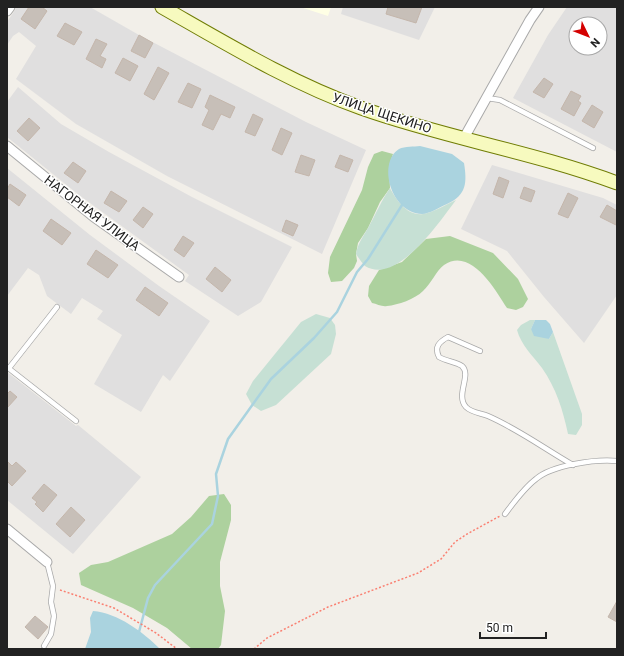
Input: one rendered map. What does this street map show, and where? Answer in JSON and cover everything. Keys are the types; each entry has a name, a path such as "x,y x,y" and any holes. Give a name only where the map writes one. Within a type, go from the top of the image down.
{"main road":[{"name":"УЛИЦА ЩЕКИНО","path":"163,7 273,70 322,93 404,122 545,159 617,183"}],"street":[{"path":"7,11 10,7"},
{"path":"464,138 539,7"},
{"name":"НАГОРНАЯ УЛИЦА","path":"7,146 94,217 179,277"},
{"path":"7,529 47,562"}],"lane":[{"path":"486,98 500,100 593,148"},
{"path":"57,306 8,368 76,421"},
{"path":"480,351 448,338 441,341 437,346 436,351 439,357 461,366 464,369 466,376 463,385 462,399 465,406 472,411 488,416 573,465"},
{"path":"505,514 536,478 562,467 603,459 617,461"},
{"path":"44,646 51,634 54,616 51,602 53,586 47,562"}],"path":[{"path":"254,649 267,638 328,607 418,573 441,559 455,542 505,514"},
{"path":"53,586 67,593 114,608 156,633 177,649"}],"shaded area":[{"path":"17,7 90,7 139,35 306,122 366,150 322,254 167,176 76,124 16,79 36,46 19,32 13,36 7,45 7,22"},
{"path":"300,7 331,7 328,16"},
{"path":"343,7 435,7 419,40 341,14"},
{"path":"567,7 617,7 617,152 513,98 548,35"},
{"path":"18,87 61,124 192,197 292,247 261,302 238,316 185,281 189,275 79,195 7,137 7,102"},
{"path":"492,165 603,198 617,205 617,295 584,343 507,251 461,229"},
{"path":"7,168 90,235 159,286 210,321 170,381 163,375 141,412 94,384 122,335 97,319 103,311 82,298 71,314 47,296 39,275 28,268 7,296"},
{"path":"390,188 395,197 407,210 417,214 431,212 456,200 429,235 404,259 390,267 377,270 365,266 356,254 361,240"},
{"path":"316,314 330,318 335,325 336,334 331,354 276,405 261,411 252,405 246,394 253,381 301,322"},
{"path":"530,320 535,320 531,329 549,339 553,332 582,414 582,425 576,435 568,434 564,416 555,391 542,368 524,345 517,330 521,325"},
{"path":"7,372 76,426 78,425 141,477 73,554 7,500"}],"green space":[{"path":"382,151 393,154 389,166 390,188 380,202 368,228 358,243 356,254 357,261 354,268 342,281 331,282 328,273 330,257 362,190 368,167 374,154"},
{"path":"450,236 493,253 518,279 528,299 523,307 516,310 507,308 482,273 464,261 454,261 444,265 426,288 420,294 411,299 385,306 372,303 368,296 369,286 379,270 402,262 426,239"},
{"path":"224,494 231,505 231,520 220,562 220,586 225,611 221,645 218,649 192,649 167,628 133,608 81,585 79,573 91,565 108,562 172,534 191,517 209,496"}],"water":[{"path":"420,146 452,154 464,163 465,176 464,187 459,196 428,213 422,214 411,211 402,205 395,197 388,175 392,156 399,149"},
{"path":"535,320 546,320 550,324 553,332 549,339 534,336 531,329"},
{"path":"93,611 112,615 130,624 160,649 85,649 91,632 90,618"}],"building":[{"path":"29,7 42,7 47,11 35,29 21,19"},
{"path":"388,7 422,7 416,23 386,14"},
{"path":"65,23 82,32 74,45 57,36"},
{"path":"139,35 153,43 145,58 131,51"},
{"path":"96,39 107,44 100,56 106,59 102,68 86,59"},
{"path":"123,58 138,66 130,81 115,73"},
{"path":"158,67 169,73 154,100 144,94"},
{"path":"544,78 553,84 544,98 533,92"},
{"path":"188,83 201,89 192,108 178,102"},
{"path":"571,91 581,96 578,101 581,103 574,116 561,109"},
{"path":"210,95 235,107 230,118 221,114 213,130 202,125 209,110 205,107"},
{"path":"592,105 603,112 594,128 582,121"},
{"path":"253,114 263,119 255,136 245,132"},
{"path":"29,118 40,128 28,141 17,131"},
{"path":"281,128 292,133 282,155 272,150"},
{"path":"301,155 315,160 309,176 295,172"},
{"path":"340,155 353,160 348,172 335,167"},
{"path":"73,162 86,171 78,183 64,173"},
{"path":"499,177 509,181 503,198 493,194"},
{"path":"10,184 26,195 19,206 7,197 7,189"},
{"path":"524,187 535,191 531,202 520,198"},
{"path":"111,191 127,201 119,212 104,203"},
{"path":"568,193 578,198 568,218 558,214"},
{"path":"607,205 617,211 616,225 600,217"},
{"path":"143,207 153,214 143,228 133,220"},
{"path":"51,219 71,233 62,245 43,231"},
{"path":"286,220 298,225 293,236 282,231"},
{"path":"183,236 194,243 184,257 174,250"},
{"path":"96,250 118,265 108,278 87,264"},
{"path":"215,267 231,280 222,292 206,279"},
{"path":"145,287 168,303 159,316 136,300"},
{"path":"10,391 17,397 7,408 7,394"},
{"path":"7,461 12,466 16,462 26,471 12,486 7,481"},
{"path":"44,484 57,495 43,512 35,504 37,502 32,498"},
{"path":"71,507 85,520 70,537 56,524"},
{"path":"617,601 617,622 608,617"},
{"path":"35,616 48,627 38,639 25,627"}],"waterway":[{"path":"139,632 148,598 155,585 212,524 218,496 216,474 228,439 271,379 314,338 337,312 357,272 368,259 402,205"}]}
